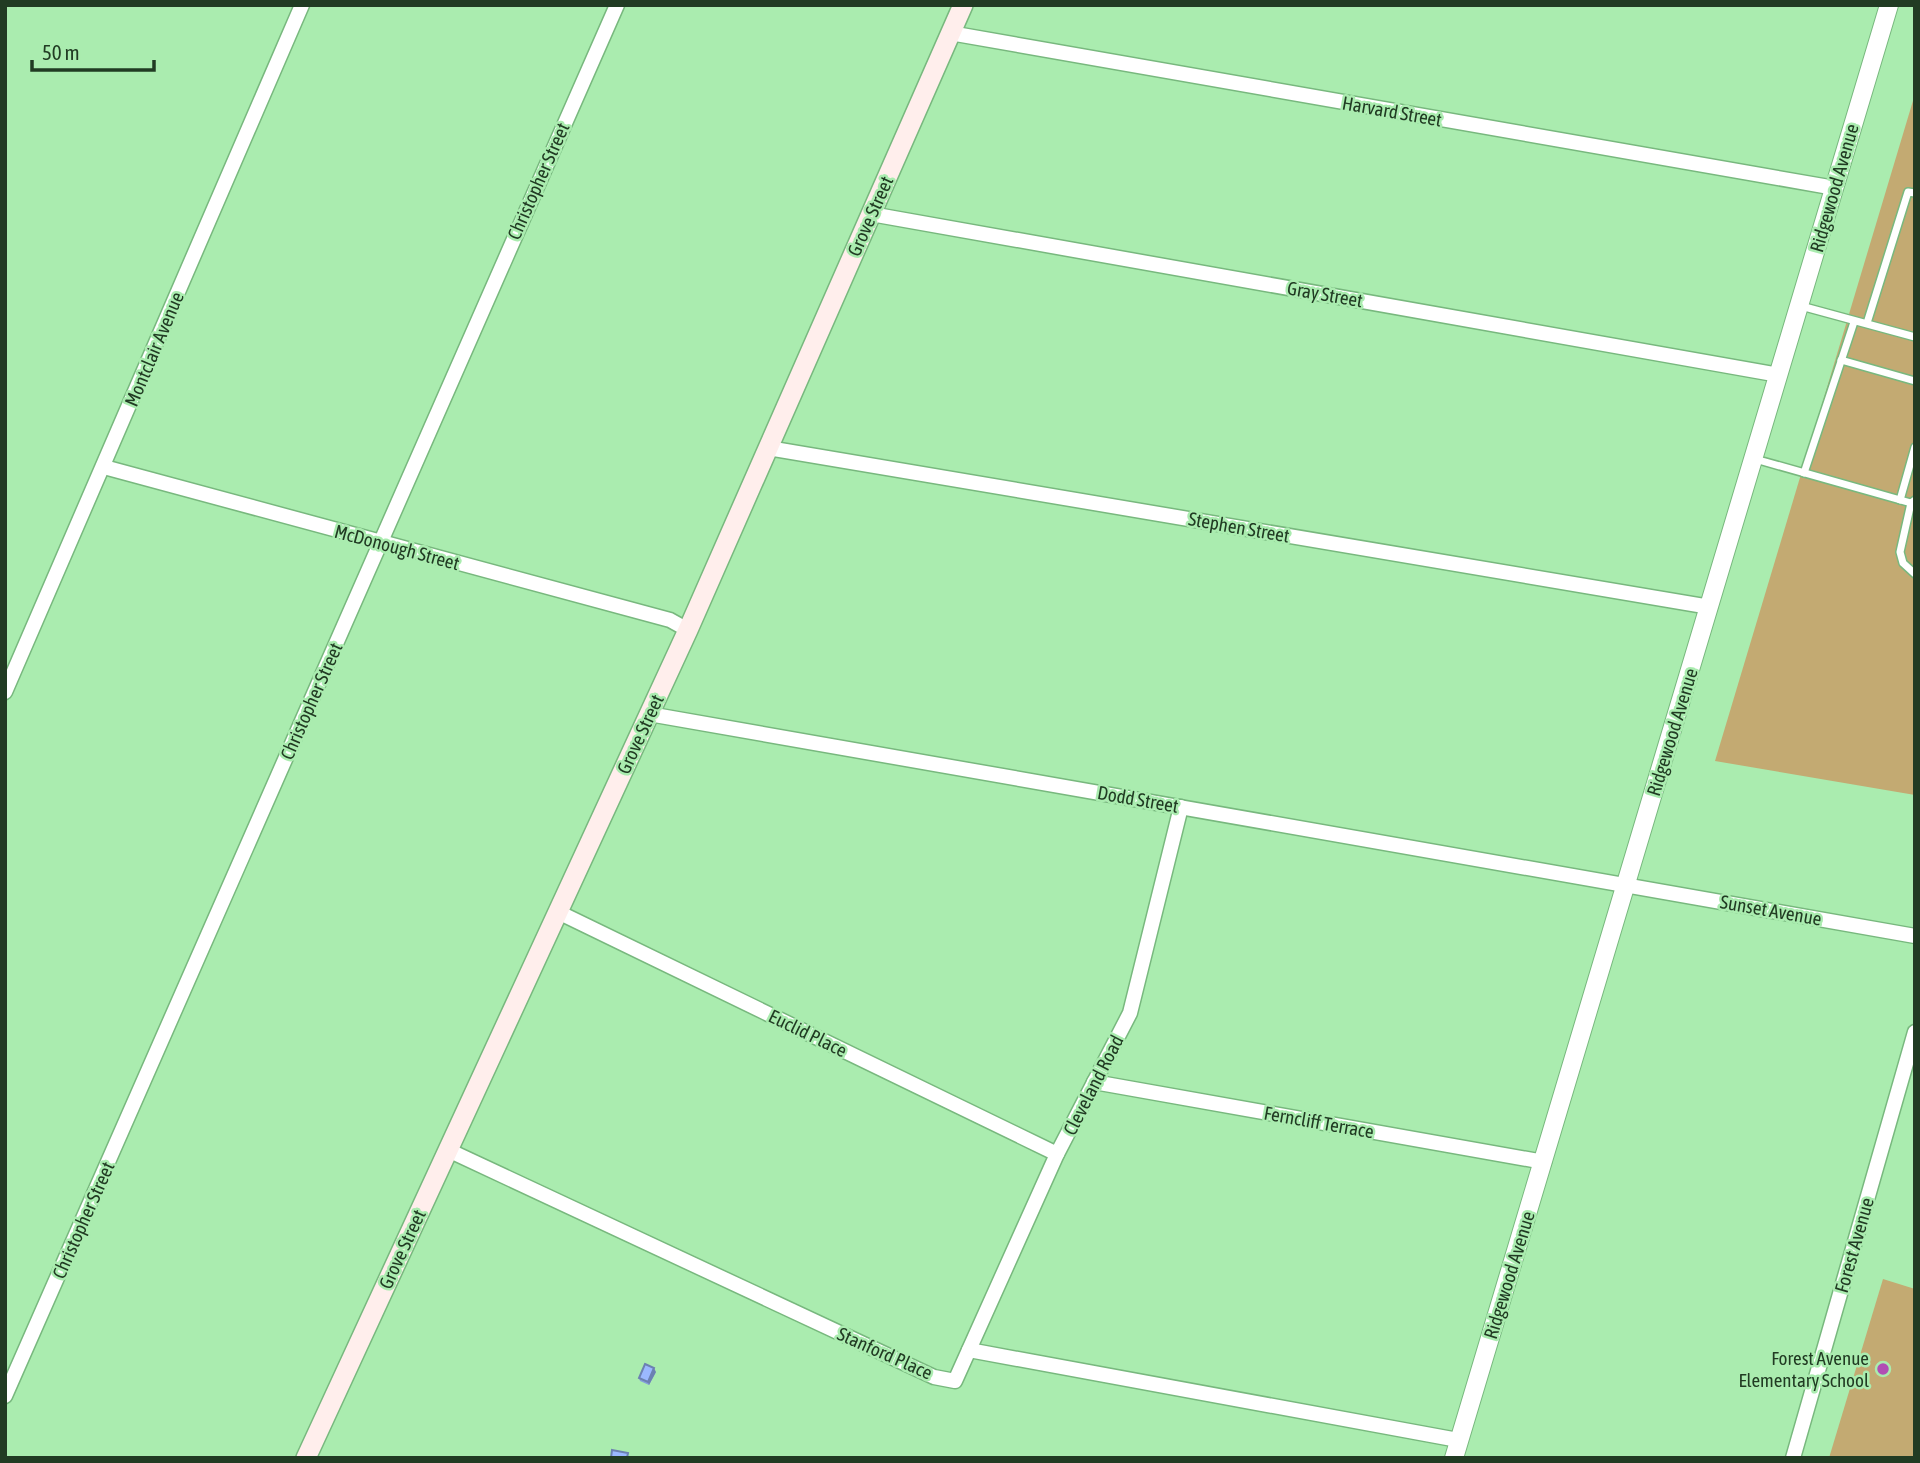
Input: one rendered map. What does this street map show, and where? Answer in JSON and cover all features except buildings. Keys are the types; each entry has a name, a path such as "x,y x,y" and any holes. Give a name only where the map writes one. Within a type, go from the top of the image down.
{"main road":[{"name":"Grove Street","path":"306,1458 688,630 963,5"}],"street":[{"name":"Montclair Avenue","path":"5,692 302,5"},
{"name":"Christopher Street","path":"5,1396 617,5"},
{"name":"Ridgewood Avenue","path":"1456,1449 1889,5"},
{"name":"Harvard Street","path":"950,33 1835,188"},
{"name":"Gray Street","path":"871,214 1779,375"},
{"name":"Stephen Street","path":"768,448 1710,607"},
{"name":"McDonough Street","path":"104,467 670,620 688,630"},
{"name":"Dodd Street","path":"649,714 1627,885"},
{"name":"Cleveland Road","path":"969,1350 1057,1154 1130,1013 1181,807"},
{"name":"Sunset Avenue","path":"1627,885 1915,936"},
{"name":"Euclid Place","path":"558,912 1057,1154"},
{"name":"Forest Avenue","path":"1793,1458 1915,1032"},
{"name":"Ferncliff Terrace","path":"1094,1082 1544,1162"},
{"name":"Stanford Place","path":"448,1150 934,1377 955,1381 969,1350"},
{"path":"969,1350 1456,1449"}],"lane":[{"path":"1867,323 1908,192 1915,193"},
{"path":"1800,305 1915,337"},
{"path":"1804,472 1854,322"},
{"path":"1841,360 1915,380"},
{"path":"1900,500 1915,447"},
{"path":"1754,459 1913,502 1900,552 1903,563 1915,574"}],"shaded area":[{"path":"1915,94 1915,795 1715,761"},
{"name":"Forest Avenue Elementary School","path":"1883,1279 1915,1289 1915,1458 1829,1458"}],"place":[{"name":"Forest Avenue Elementary School","path":"1883,1369"}]}
